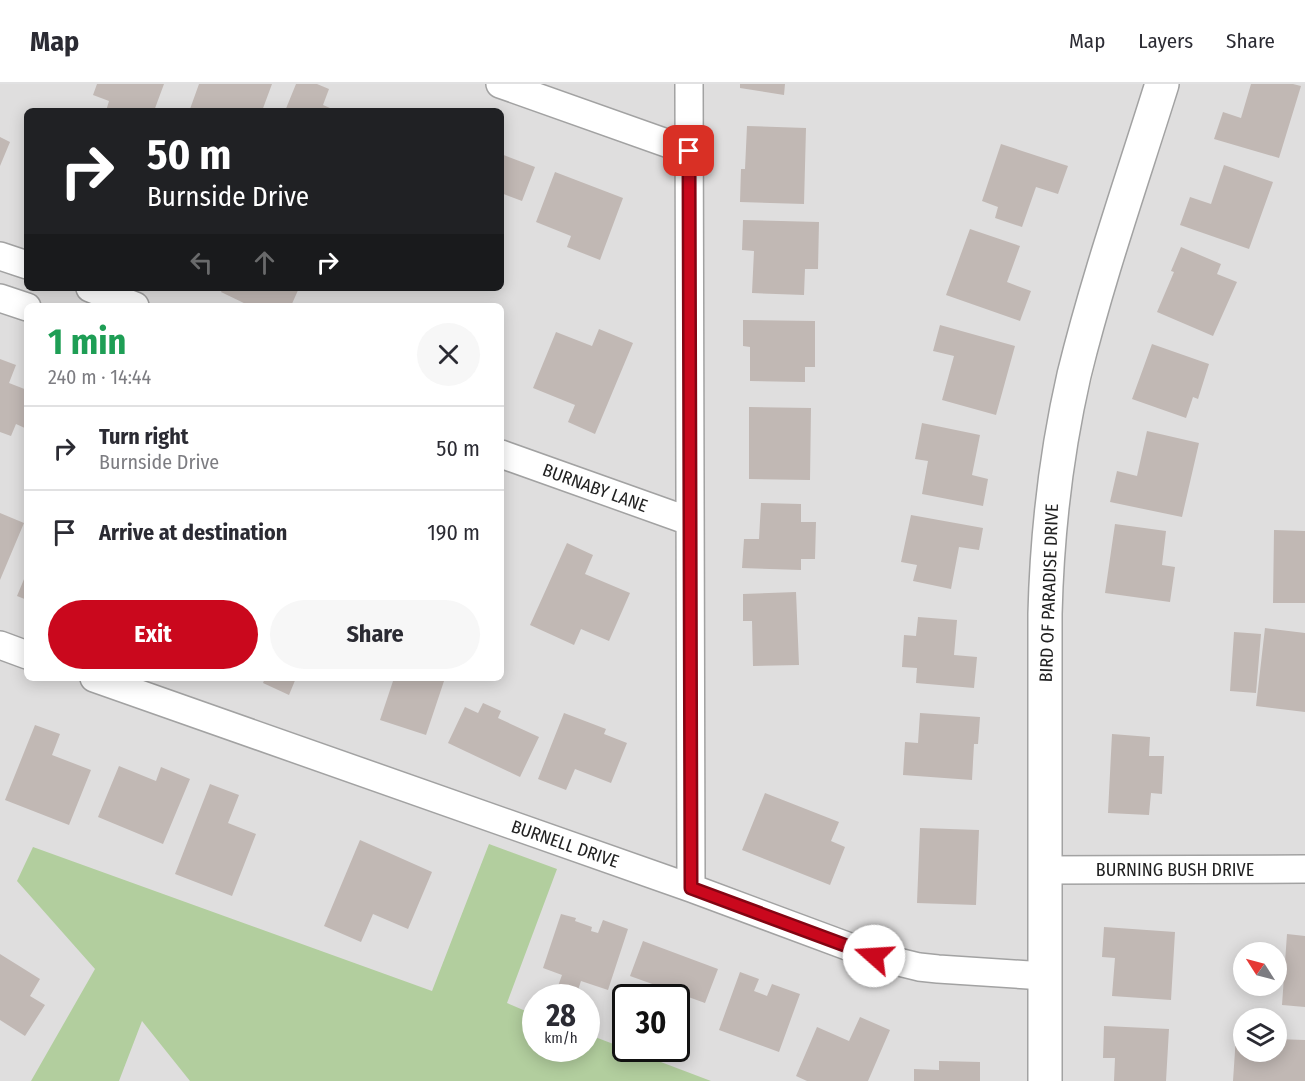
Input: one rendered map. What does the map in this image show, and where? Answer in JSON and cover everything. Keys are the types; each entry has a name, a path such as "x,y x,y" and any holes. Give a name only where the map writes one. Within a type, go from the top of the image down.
{"street":[{"path":"500,84 689,151"},
{"path":"689,84 691,888"},
{"name":"BIRD OF PARADISE DRIVE","path":"1045,1081 1046,579 1052,499 1075,374 1089,321 1162,84"},
{"path":"0,256 24,265"},
{"path":"98,291 128,303"},
{"path":"0,298 24,306"},
{"name":"BURNABY LANE","path":"504,455 689,521"},
{"path":"0,645 24,654"},
{"name":"BURNELL DRIVE","path":"103,681 896,962 938,969 1044,976"},
{"name":"BURNING BUSH DRIVE","path":"1046,870 1305,869"}],"shaded area":[{"path":"0,84 1149,84 1049,433 1031,1081 0,1081"},
{"path":"1179,84 1305,84 1305,1081 1058,1081 1059,657 1063,542 1077,441 1109,308"}],"green space":[{"path":"489,844 557,869 507,1003 522,1009 522,1062 600,1062 600,1039 612,1043 612,1062 661,1062 711,1081 190,1081 142,1021 119,1081 31,1081 95,969 17,881 33,847 432,991"}],"building":[{"path":"97,84 164,84 155,108 107,108 109,101 93,95"},
{"path":"199,84 272,84 263,108 190,108"},
{"path":"296,84 317,84 329,89 323,105 330,108 286,108"},
{"path":"740,84 785,84 784,95 740,88"},
{"path":"1251,84 1301,86 1279,158 1214,139 1223,112 1241,118"},
{"path":"747,126 806,128 804,204 740,202 741,169 745,169"},
{"path":"0,137 10,142 0,166"},
{"path":"1001,144 1068,166 1058,194 1036,187 1022,227 995,218 998,207 982,201"},
{"path":"504,155 535,167 522,201 504,194"},
{"path":"1224,165 1273,182 1249,249 1180,225 1190,197 1211,204"},
{"path":"555,172 623,198 600,260 567,247 571,236 536,222"},
{"path":"743,220 819,222 818,269 805,269 804,295 752,293 754,251 742,250"},
{"path":"970,229 1020,246 1007,282 1031,291 1020,321 946,295"},
{"path":"1181,247 1221,264 1217,274 1237,282 1213,336 1157,312 1174,272 1171,271"},
{"path":"298,291 292,303 244,303 221,292"},
{"path":"743,320 815,321 815,367 805,367 805,382 750,381 750,347 743,346"},
{"path":"940,325 1015,346 996,415 942,400 954,356 933,351"},
{"path":"599,329 633,343 595,434 568,422 575,405 533,388 556,332 592,346"},
{"path":"1152,344 1209,364 1198,399 1193,397 1186,418 1132,399"},
{"path":"0,359 16,365 9,383 24,389 24,428 16,424 11,436 0,432"},
{"path":"749,407 811,408 810,480 749,479"},
{"path":"922,423 980,435 972,475 988,479 983,506 922,494 928,461 915,459"},
{"path":"1147,431 1199,443 1182,517 1110,502 1117,471 1137,476"},
{"path":"761,503 801,504 801,522 816,522 815,559 801,559 801,570 742,568 744,539 759,539"},
{"path":"0,513 24,523 0,580"},
{"path":"911,515 983,528 979,550 959,547 951,589 913,581 917,565 901,562"},
{"path":"1115,524 1166,531 1162,565 1175,567 1170,602 1105,593"},
{"path":"1274,530 1305,531 1305,603 1273,603"},
{"path":"567,543 593,555 585,574 630,593 609,641 581,629 574,645 530,625"},
{"path":"24,579 24,599 17,596"},
{"path":"796,592 799,665 753,666 752,621 743,621 743,594"},
{"path":"918,617 957,620 954,655 977,657 974,688 916,683 917,668 902,667 904,635 916,636"},
{"path":"1265,628 1305,633 1305,712 1256,706"},
{"path":"1234,632 1261,634 1256,693 1230,691"},
{"path":"264,681 295,681 289,695 263,683"},
{"path":"393,681 444,681 426,735 380,720"},
{"path":"483,703 501,711 498,718 539,737 520,777 448,743 465,707 478,713"},
{"path":"564,713 606,729 604,734 627,743 611,783 575,769 566,790 538,779"},
{"path":"920,713 980,717 978,744 974,744 972,780 903,775 905,742 918,743"},
{"path":"35,725 60,734 52,755 91,770 69,825 5,800"},
{"path":"1112,734 1150,737 1149,756 1164,756 1162,794 1151,793 1149,815 1108,813"},
{"path":"119,766 156,781 161,767 190,779 163,844 98,817"},
{"path":"210,784 239,795 228,823 256,834 232,896 175,874"},
{"path":"765,793 839,822 831,841 845,847 830,885 742,850"},
{"path":"920,828 979,830 976,905 917,903"},
{"path":"360,840 432,872 408,929 373,914 361,942 324,926"},
{"path":"561,914 576,918 575,921 592,927 591,931 598,933 603,920 628,929 608,990 600,987 600,984 581,981 580,984 559,984 562,975 543,968"},
{"path":"1104,927 1175,932 1171,1000 1112,996 1115,958 1102,957"},
{"path":"1287,934 1305,936 1305,1007 1282,1005 1283,996 1287,996"},
{"path":"643,941 718,969 705,1003 690,998 690,984 652,984 630,976"},
{"path":"0,954 40,979 30,996 45,1005 25,1036 0,1020"},
{"path":"740,972 759,979 754,991 767,996 772,984 800,994 779,1052 719,1030"},
{"path":"860,1017 890,1030 868,1081 807,1081 796,1076 817,1027 849,1041"},
{"path":"1104,1026 1169,1029 1166,1081 1114,1081 1115,1058 1103,1058"},
{"path":"1287,1039 1305,1040 1305,1081 1233,1081 1234,1062 1287,1062"},
{"path":"939,1061 980,1062 980,1081 914,1081 914,1069 939,1070"}],"route":[{"path":"689,151 691,888 874,956"}]}
